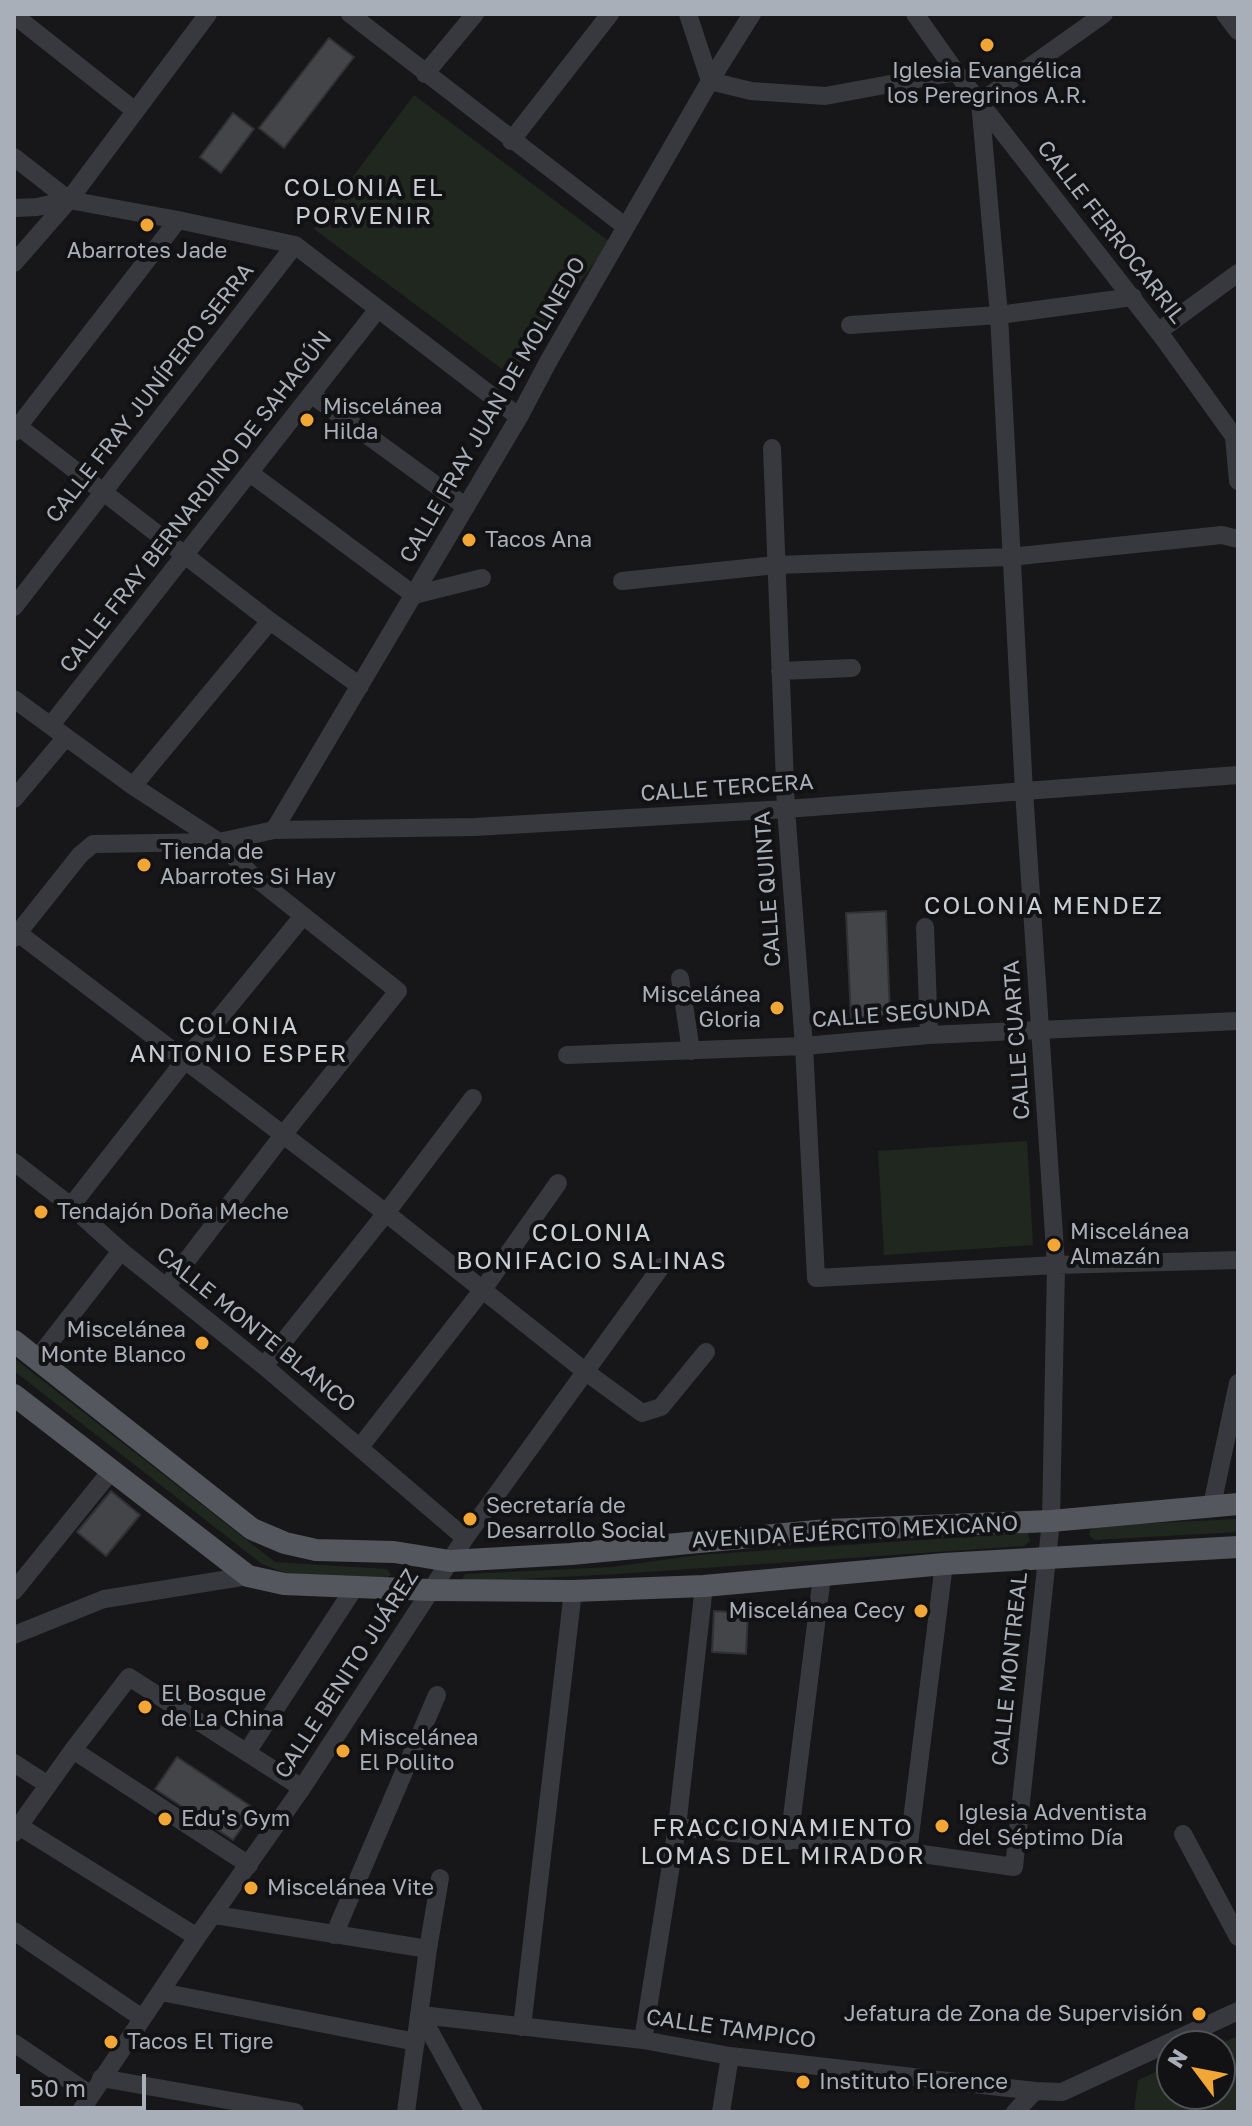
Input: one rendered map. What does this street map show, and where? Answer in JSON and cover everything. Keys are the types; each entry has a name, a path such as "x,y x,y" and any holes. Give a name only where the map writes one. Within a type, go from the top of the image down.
{"main road":[{"name":"AVENIDA EJÉRCITO MEXICANO","path":"14,1341 252,1529 285,1543 316,1550 394,1552 450,1561 571,1554 827,1530 1051,1521 1238,1504"},
{"name":"AVENIDA EJÉRCITO MEXICANO","path":"14,1395 248,1576 284,1584 430,1590 573,1591 704,1586 944,1564 1238,1547"}],"street":[{"path":"350,14 626,227"},
{"path":"425,74 475,14"},
{"path":"511,141 610,14"},
{"path":"688,14 710,81 751,91 825,96 956,72"},
{"name":"CALLE FRAY JUAN DE MOLINEDO","path":"274,830 519,417 710,81 752,14"},
{"name":"CALLE FERROCARRIL","path":"915,14 956,72 1159,331 1236,439"},
{"path":"980,102 1104,14"},
{"path":"1225,14 1238,31"},
{"path":"14,15 134,110"},
{"path":"14,263 69,200 198,17"},
{"name":"CALLE CUARTA","path":"980,102 999,315 1024,791 1056,1265 1051,1521"},
{"path":"14,157 69,200"},
{"path":"14,208 69,200 295,245 519,417"},
{"path":"178,220 15,427 360,686"},
{"name":"CALLE FRAY JUNÍPERO SERRA","path":"14,607 295,245"},
{"path":"1159,331 1238,273"},
{"path":"850,325 999,315 1133,297"},
{"name":"CALLE FRAY BERNARDINO DE SAHAGÚN","path":"51,725 378,309"},
{"path":"312,395 466,507"},
{"path":"1236,439 1238,481"},
{"name":"CALLE QUINTA","path":"772,448 786,809 804,1046 816,1278 1056,1265"},
{"path":"250,473 414,595 482,578"},
{"path":"622,581 776,565 1010,557 1222,535 1238,539"},
{"path":"133,786 270,621"},
{"path":"780,671 852,668"},
{"path":"14,699 133,786 219,842 252,875 398,991 167,1286"},
{"path":"14,799 66,737"},
{"name":"CALLE TERCERA","path":"16,936 80,855 93,844 219,842 274,830 475,827 786,809 1238,775"},
{"path":"71,1206 303,916"},
{"path":"925,927 929,1035"},
{"path":"16,936 186,1059 642,1413 652,1412 671,1398 706,1352"},
{"path":"680,978 691,1051"},
{"name":"CALLE SEGUNDA","path":"567,1055 804,1046 929,1035 1238,1021"},
{"path":"264,1366 473,1098"},
{"name":"CALLE MONTE BLANCO","path":"14,1162 264,1366 465,1538"},
{"path":"360,1447 484,1288 558,1183"},
{"path":"37,1359 121,1251"},
{"path":"1056,1265 1238,1260"},
{"name":"CALLE BENITO JUÁREZ","path":"80,2112 302,1788 465,1538 661,1267"},
{"path":"1212,1505 1238,1383"},
{"path":"14,1591 111,1471"},
{"name":"CALLE MONTREAL","path":"677,1827 908,1852 1014,1867 1051,1521"},
{"path":"908,1852 944,1564"},
{"path":"14,1635 104,1599 248,1576"},
{"path":"789,1841 822,1576"},
{"path":"643,2040 677,1827 704,1586"},
{"path":"247,1752 355,1587"},
{"path":"522,2027 573,1591"},
{"path":"197,1937 17,1830 129,1677 302,1788"},
{"path":"334,1935 437,1695"},
{"path":"73,1750 249,1865"},
{"path":"14,1763 48,1785"},
{"path":"1183,1834 1238,1937"},
{"path":"406,2112 440,1878"},
{"path":"215,1915 428,1949"},
{"path":"14,1931 142,2018"},
{"path":"161,1992 416,2042"},
{"name":"CALLE TAMPICO","path":"421,2015 643,2040 730,2056 1062,2092 1238,2011"},
{"path":"421,2015 474,2112"},
{"path":"14,2043 91,2095"},
{"path":"721,2112 730,2056"},
{"path":"101,2078 295,2112"},
{"path":"1015,2112 1035,2091"},
{"path":"1032,2112 1035,2091"}],"shaded area":[{"path":"414,95 610,242 510,375 314,229"},
{"path":"1027,1141 1033,1245 884,1255 878,1151"},
{"path":"14,1358 275,1562 387,1569 391,1575 386,1578 285,1573 262,1564 14,1371"},
{"path":"1238,1519 1238,1532 1094,1540 1089,1535 1095,1526"},
{"path":"1028,1533 1030,1541 1024,1546 617,1574 462,1580 465,1574 612,1567 698,1555"},
{"path":"1236,2037 1238,2112 1134,2112 1138,2080 1156,2072 1156,2110 1236,2110"}],"building":[{"path":"329,38 354,57 284,148 259,128"},
{"path":"233,113 254,129 221,173 200,157"},
{"path":"886,911 890,1015 851,1018 846,913"},
{"path":"111,1491 140,1515 106,1556 77,1532"},
{"path":"714,1611 748,1613 746,1654 712,1652"},
{"path":"177,1757 255,1809 233,1840 155,1789"}],"place":[{"name":"Iglesia Evangélica los Peregrinos A.R.","path":"987,45"},
{"name":"Abarrotes Jade","path":"147,225"},
{"name":"Miscelánea Hilda","path":"307,420"},
{"name":"Tacos Ana","path":"469,540"},
{"name":"Tienda de Abarrotes Si Hay","path":"144,865"},
{"name":"Miscelánea Gloria","path":"777,1008"},
{"name":"Tendajón Doña Meche","path":"41,1212"},
{"name":"Miscelánea Almazán","path":"1054,1245"},
{"name":"Miscelánea Monte Blanco","path":"202,1343"},
{"name":"Secretaría de Desarrollo Social","path":"470,1519"},
{"name":"Miscelánea Cecy","path":"921,1611"},
{"name":"El Bosque de La China","path":"145,1707"},
{"name":"Miscelánea El Pollito","path":"343,1751"},
{"name":"Edu's Gym","path":"165,1819"},
{"name":"Iglesia Adventista del Séptimo Día","path":"942,1826"},
{"name":"Miscelánea Vite","path":"251,1888"},
{"name":"Jefatura de Zona de Supervisión","path":"1199,2014"},
{"name":"Tacos El Tigre","path":"111,2042"},
{"name":"Instituto Florence","path":"803,2082"}],"district":[{"name":"COLONIA EL PORVENIR","path":"364,202"},
{"name":"COLONIA MENDEZ","path":"1044,906"},
{"name":"COLONIA ANTONIO ESPER","path":"239,1040"},
{"name":"COLONIA BONIFACIO SALINAS","path":"592,1247"},
{"name":"FRACCIONAMIENTO LOMAS DEL MIRADOR","path":"783,1842"}]}
